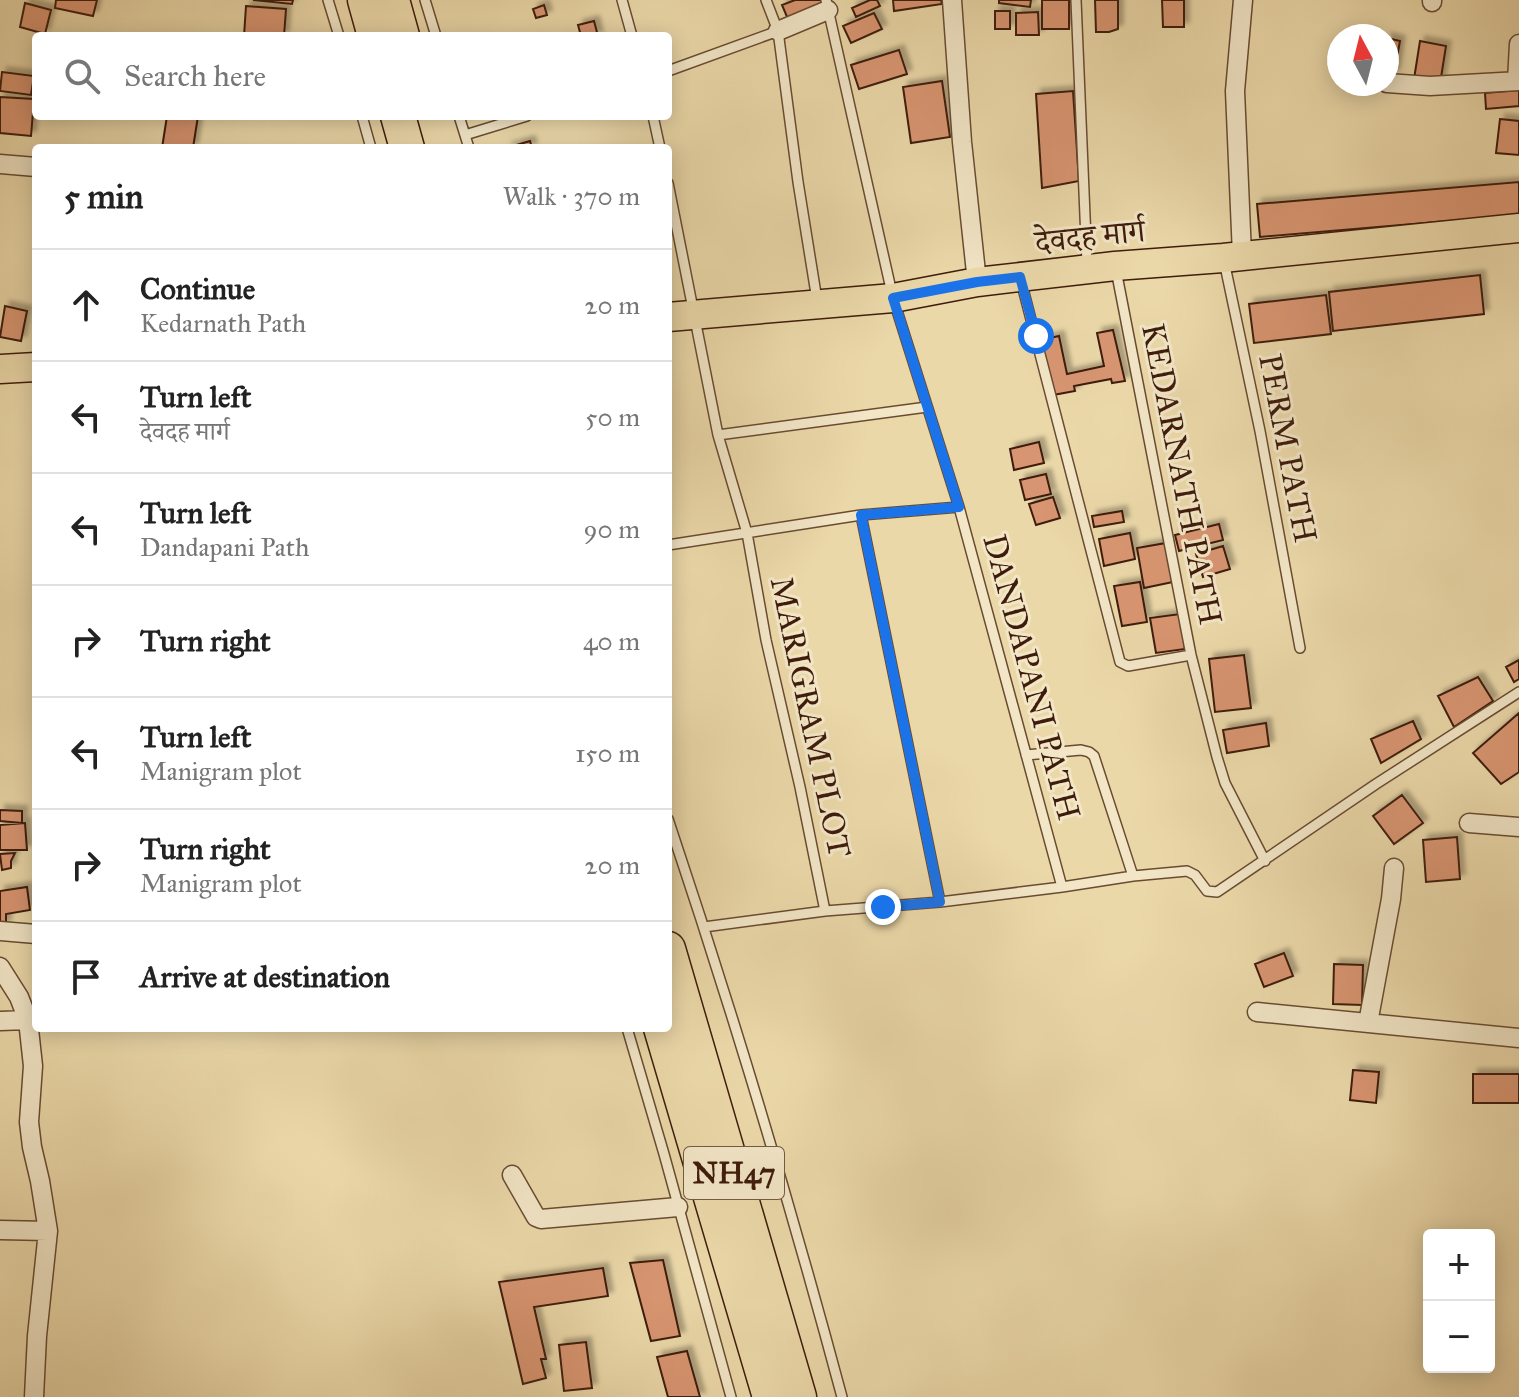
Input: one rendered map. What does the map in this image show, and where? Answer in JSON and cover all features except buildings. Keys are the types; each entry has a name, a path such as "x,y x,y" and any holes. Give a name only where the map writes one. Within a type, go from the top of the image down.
{"highway":[{"path":"365,0 374,32"},
{"path":"392,0 401,32"},
{"path":"399,120 406,144"},
{"path":"424,120 430,144"},
{"name":"NH47","path":"672,963 799,1397"},
{"name":"NH47","path":"662,1032 770,1397"}],"main road":[{"name":"देवदह मार्ग","path":"682,316 893,298 977,282 1101,267 1519,228"},
{"path":"0,369 32,367"}],"street":[{"path":"952,0 962,142 977,282"},
{"path":"1233,256 1235,91 1243,0"},
{"path":"778,31 827,5"},
{"path":"1399,84 1430,86 1518,81 1519,44"},
{"path":"0,164 32,167"},
{"path":"1469,823 1519,827"},
{"path":"1368,1023 1394,868"},
{"path":"0,931 32,934"},
{"path":"0,967 19,997 28,1020 33,1066 30,1135 48,1231 34,1397"},
{"path":"1257,1012 1519,1038"},
{"path":"0,1021 28,1020"},
{"path":"512,1175 536,1217 541,1219 678,1207"},
{"path":"0,1230 48,1231"}],"lane":[{"path":"328,0 338,32"},
{"path":"425,0 435,32"},
{"path":"622,0 631,32"},
{"path":"766,0 778,31 818,304"},
{"name":"KEDARNATH PATH","path":"1020,277 1120,662 1128,666 1191,655 1101,267 1076,0"},
{"name":"DANDAPANI PATH","path":"827,5 893,298 959,507 1062,887"},
{"path":"672,70 778,31"},
{"path":"363,120 370,144"},
{"path":"460,120 468,144"},
{"path":"465,135 514,120"},
{"path":"654,120 659,144"},
{"name":"MARIGRAM PLOT","path":"672,221 682,316 747,533 766,640 825,911"},
{"name":"PERM PATH","path":"1233,256 1260,431 1300,648"},
{"path":"718,435 927,407"},
{"path":"672,544 861,515 959,507"},
{"path":"861,515 940,902"},
{"path":"1191,655 1225,783 1265,861"},
{"path":"704,927 1187,871 1195,875 1207,891 1217,892 1365,791 1519,692"},
{"path":"1026,755 1081,750 1094,756 1133,876"},
{"path":"672,831 808,1270 842,1397"},
{"path":"628,1032 731,1397"}],"route":[{"path":"883,907 940,902 861,515 959,507 893,298 1020,277 1036,336"}]}
